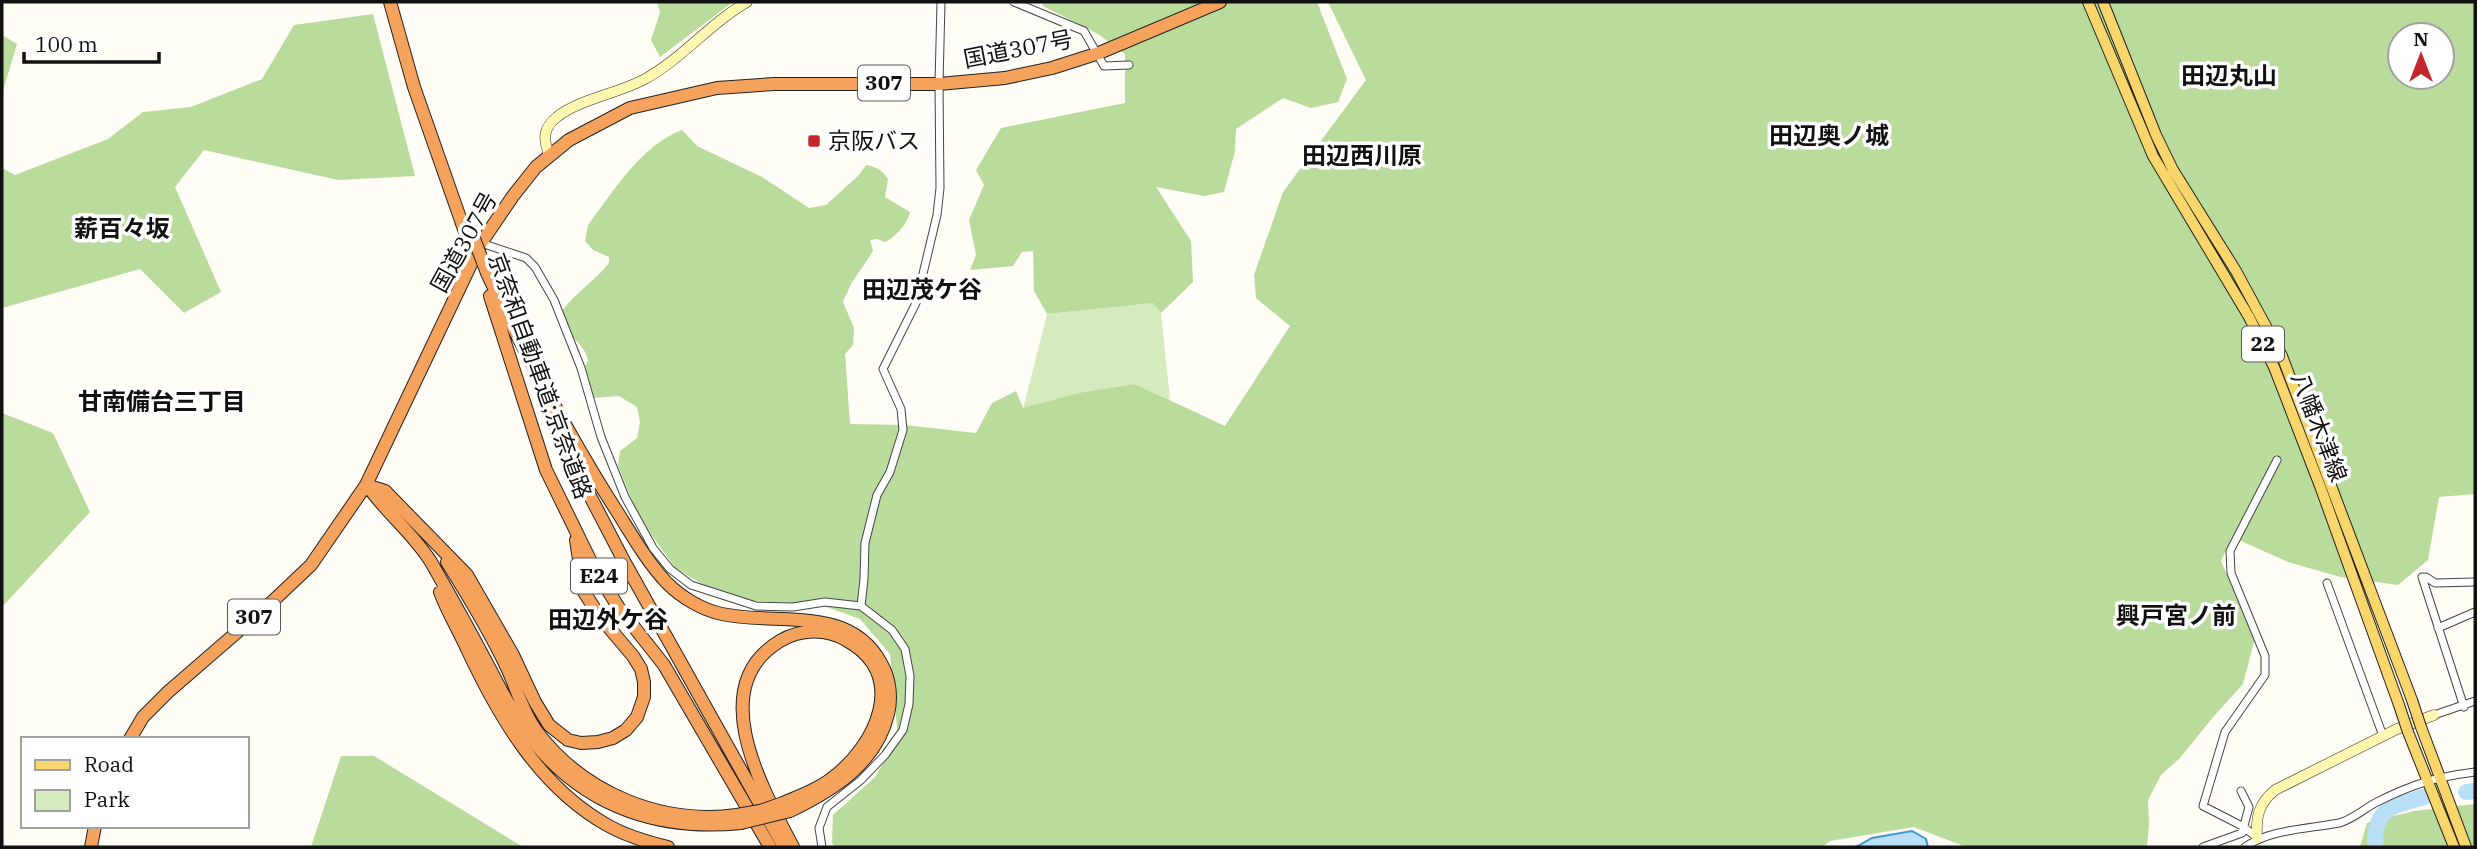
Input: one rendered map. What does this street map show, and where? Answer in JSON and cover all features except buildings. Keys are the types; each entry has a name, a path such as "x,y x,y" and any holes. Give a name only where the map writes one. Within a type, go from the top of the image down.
{"highway":[{"name":"京奈和自動車道;京奈道路","path":"390,2 414,87 485,275 546,470 606,588 664,665 770,847"},
{"name":"京奈和自動車道;京奈道路","path":"395,2 468,230"},
{"name":"国道307号","path":"131,737 143,717 168,692 311,565 366,485 481,243 513,196 550,154 569,140 630,108 717,88 774,84 939,84 1005,78 1052,68 1096,54 1220,2"},
{"name":"京奈和自動車道;京奈道路","path":"485,275 591,498 783,847"},
{"path":"366,485 379,502 410,532 429,560 516,717 537,746 559,769 606,801 641,816 696,825 739,819 760,811 786,807 844,780 859,767 878,742 889,713 887,677 875,652 859,636 834,624 719,614 685,598 668,584 650,562 594,474 544,389 499,300"},
{"path":"366,485 384,491 467,575 549,725 568,740 581,743 598,742 613,738 626,730 637,718 644,697 644,682 641,669 633,656 600,617 584,592 573,526"},
{"path":"435,544 506,667 536,731 564,761 599,787 644,808 683,816 739,819"},
{"path":"429,560 446,609 485,688 538,769 582,809 609,826 640,840 668,847"},
{"path":"786,807 820,786 850,762 866,744 880,713 881,687 872,664 854,645 831,634 809,631 786,637 759,658 746,683 743,720 751,757 779,823 793,847"},
{"path":"91,847 95,828"}],"main road":[{"name":"八幡木津線","path":"2088,2 2153,156 2244,308 2274,367 2320,486 2408,732 2454,847"},
{"name":"八幡木津線","path":"2103,2 2156,135 2173,170 2236,271 2282,356 2466,847"}],"street":[{"path":"550,154 544,142 545,130 558,116 643,81 668,65 723,18 747,2"},
{"path":"861,606 864,542 877,495 890,472 904,430 901,408 883,369 916,303 937,215 940,188 941,2"},
{"path":"1014,2 1084,31 1104,66 1129,65"},
{"path":"481,243 526,258 535,267 554,300 581,368 601,437 625,497 653,548 670,569 691,585 756,606 793,607 825,602 861,606 892,630 905,649 910,676 909,704 903,730 885,755 861,780 827,807 819,828 822,847"},
{"path":"2257,838 2244,827 2203,806 2225,732 2265,675 2265,656 2231,573 2230,551 2277,460"},
{"path":"2463,707 2422,578 2426,577 2435,583 2475,582"},
{"path":"2327,583 2383,736"},
{"path":"2438,628 2475,612"},
{"path":"2257,838 2256,817 2264,799 2275,790 2383,736 2475,701"},
{"path":"2245,847 2257,838 2340,822 2427,780 2475,772"},
{"path":"2203,847 2242,833 2249,807 2241,791"}],"green space":[{"path":"657,2 733,2 660,57 651,40 660,12"},
{"path":"1042,2 1317,2 1347,79 1338,102 1311,108 1283,98 1236,129 1235,151 1224,192 1204,196 1156,187 1191,241 1193,282 1161,313 1153,303 1047,314 1034,291 1033,251 1022,252 1013,266 970,270 976,255 969,220 984,185 976,170 1001,128 1125,103 1125,54 1098,34 1043,6"},
{"path":"1328,2 2475,2 2475,494 2439,497 2428,560 2398,585 2340,577 2288,562 2232,537 2221,561 2255,638 2243,684 2180,758 2161,775 2148,800 2147,847 1966,847 1914,827 1830,841 1822,847 835,847 832,843 833,815 875,777 898,738 890,654 860,619 821,605 742,600 709,588 675,568 648,530 632,501 618,466 620,451 637,438 640,422 637,407 619,396 593,398 586,391 581,375 588,360 568,330 564,318 563,310 609,263 609,257 593,250 585,241 588,225 641,158 667,137 682,130 697,146 762,177 809,208 826,205 859,175 866,165 873,167 888,179 885,197 910,212 904,225 889,240 870,240 873,251 851,284 843,302 854,328 853,345 845,354 850,424 904,425 976,433 992,403 1016,391 1023,408 1079,393 1135,384 1225,426 1290,326 1256,298 1254,275 1283,192 1366,80"},
{"path":"373,14 415,176 338,180 204,150 175,187 221,292 184,313 140,269 2,308 2,168 15,175 108,139 143,112 191,107 262,79 294,25"},
{"path":"2,35 17,44 2,94"},
{"path":"1153,303 1161,313 1170,400 1135,384 1023,409 1047,314"},
{"path":"2,413 53,433 90,512 2,607"},
{"path":"341,756 374,756 523,847 311,847"},
{"path":"2475,804 2475,847 2360,847 2367,823 2414,811"}],"water":[{"path":"1912,831 1926,839 1928,847 1856,847 1872,838"}],"waterway":[{"path":"2466,792 2475,791"},
{"path":"2375,847 2375,834 2381,816 2394,807 2424,797"}],"place":[{"name":"京阪バス","path":"814,141"}],"district":[{"name":"田辺丸山","path":"2229,76"},
{"name":"田辺奥ノ城","path":"1829,136"},
{"name":"田辺西川原","path":"1362,156"},
{"name":"薪百々坂","path":"122,229"},
{"name":"田辺茂ケ谷","path":"922,290"},
{"name":"甘南備台三丁目","path":"162,402"},
{"name":"興戸宮ノ前","path":"2176,616"},
{"name":"田辺外ケ谷","path":"608,620"}]}
